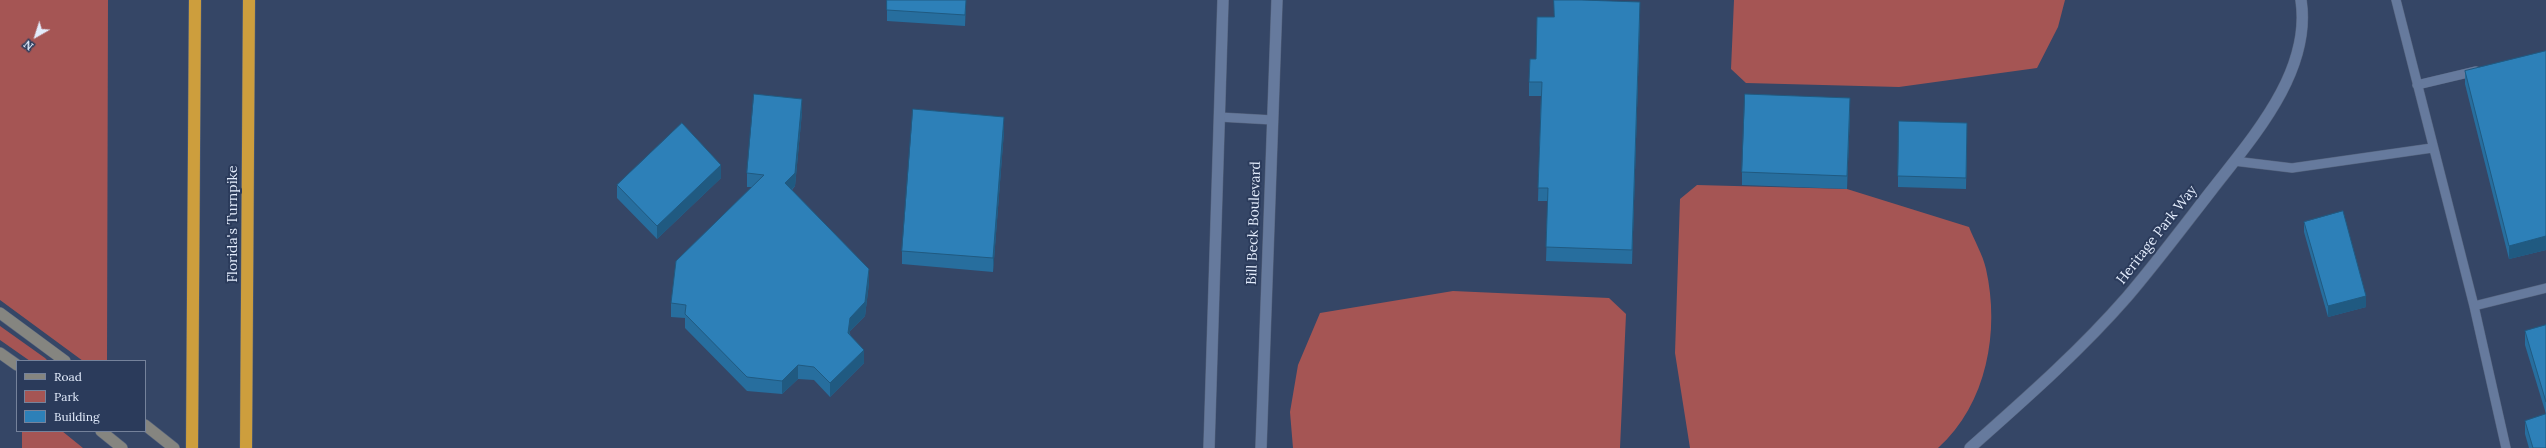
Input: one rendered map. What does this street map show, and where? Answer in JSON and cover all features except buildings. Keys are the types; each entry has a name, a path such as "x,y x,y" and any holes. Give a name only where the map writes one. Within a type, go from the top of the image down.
{"highway":[{"path":"192,448 195,0"},
{"name":"Florida's Turnpike","path":"246,448 249,0"}],"main road":[{"path":"0,313 65,360"},
{"path":"0,353 16,364"},
{"path":"146,426 174,448"},
{"path":"102,432 122,448"}],"street":[{"path":"1209,448 1223,0"},
{"name":"Bill Beck Boulevard","path":"1261,448 1277,0"},
{"name":"Heritage Park Way","path":"1970,448 2065,362 2126,298 2266,121 2285,88 2298,49 2303,9 2301,0"}],"lane":[{"path":"2396,0 2432,148 2474,306 2506,448"},
{"path":"2417,85 2485,69"},
{"path":"1219,117 1273,120"},
{"path":"2234,161 2292,168 2432,148"},
{"path":"2474,306 2546,288"}],"green space":[{"path":"0,0 108,0 107,360 82,360 0,300"},
{"path":"1734,0 2065,0 2058,27 2037,68 1899,87 1746,83 1731,69"},
{"path":"1697,185 1847,189 1969,227 1981,253 1986,269 1990,293 1990,341 1986,365 1968,410 1955,430 1938,448 1690,448 1675,353 1680,199"},
{"path":"1453,291 1609,298 1626,314 1620,448 1293,448 1290,412 1298,365 1320,313"},
{"path":"0,326 47,360 29,360 0,340"},
{"path":"22,432 63,432 83,448 22,448"}]}
